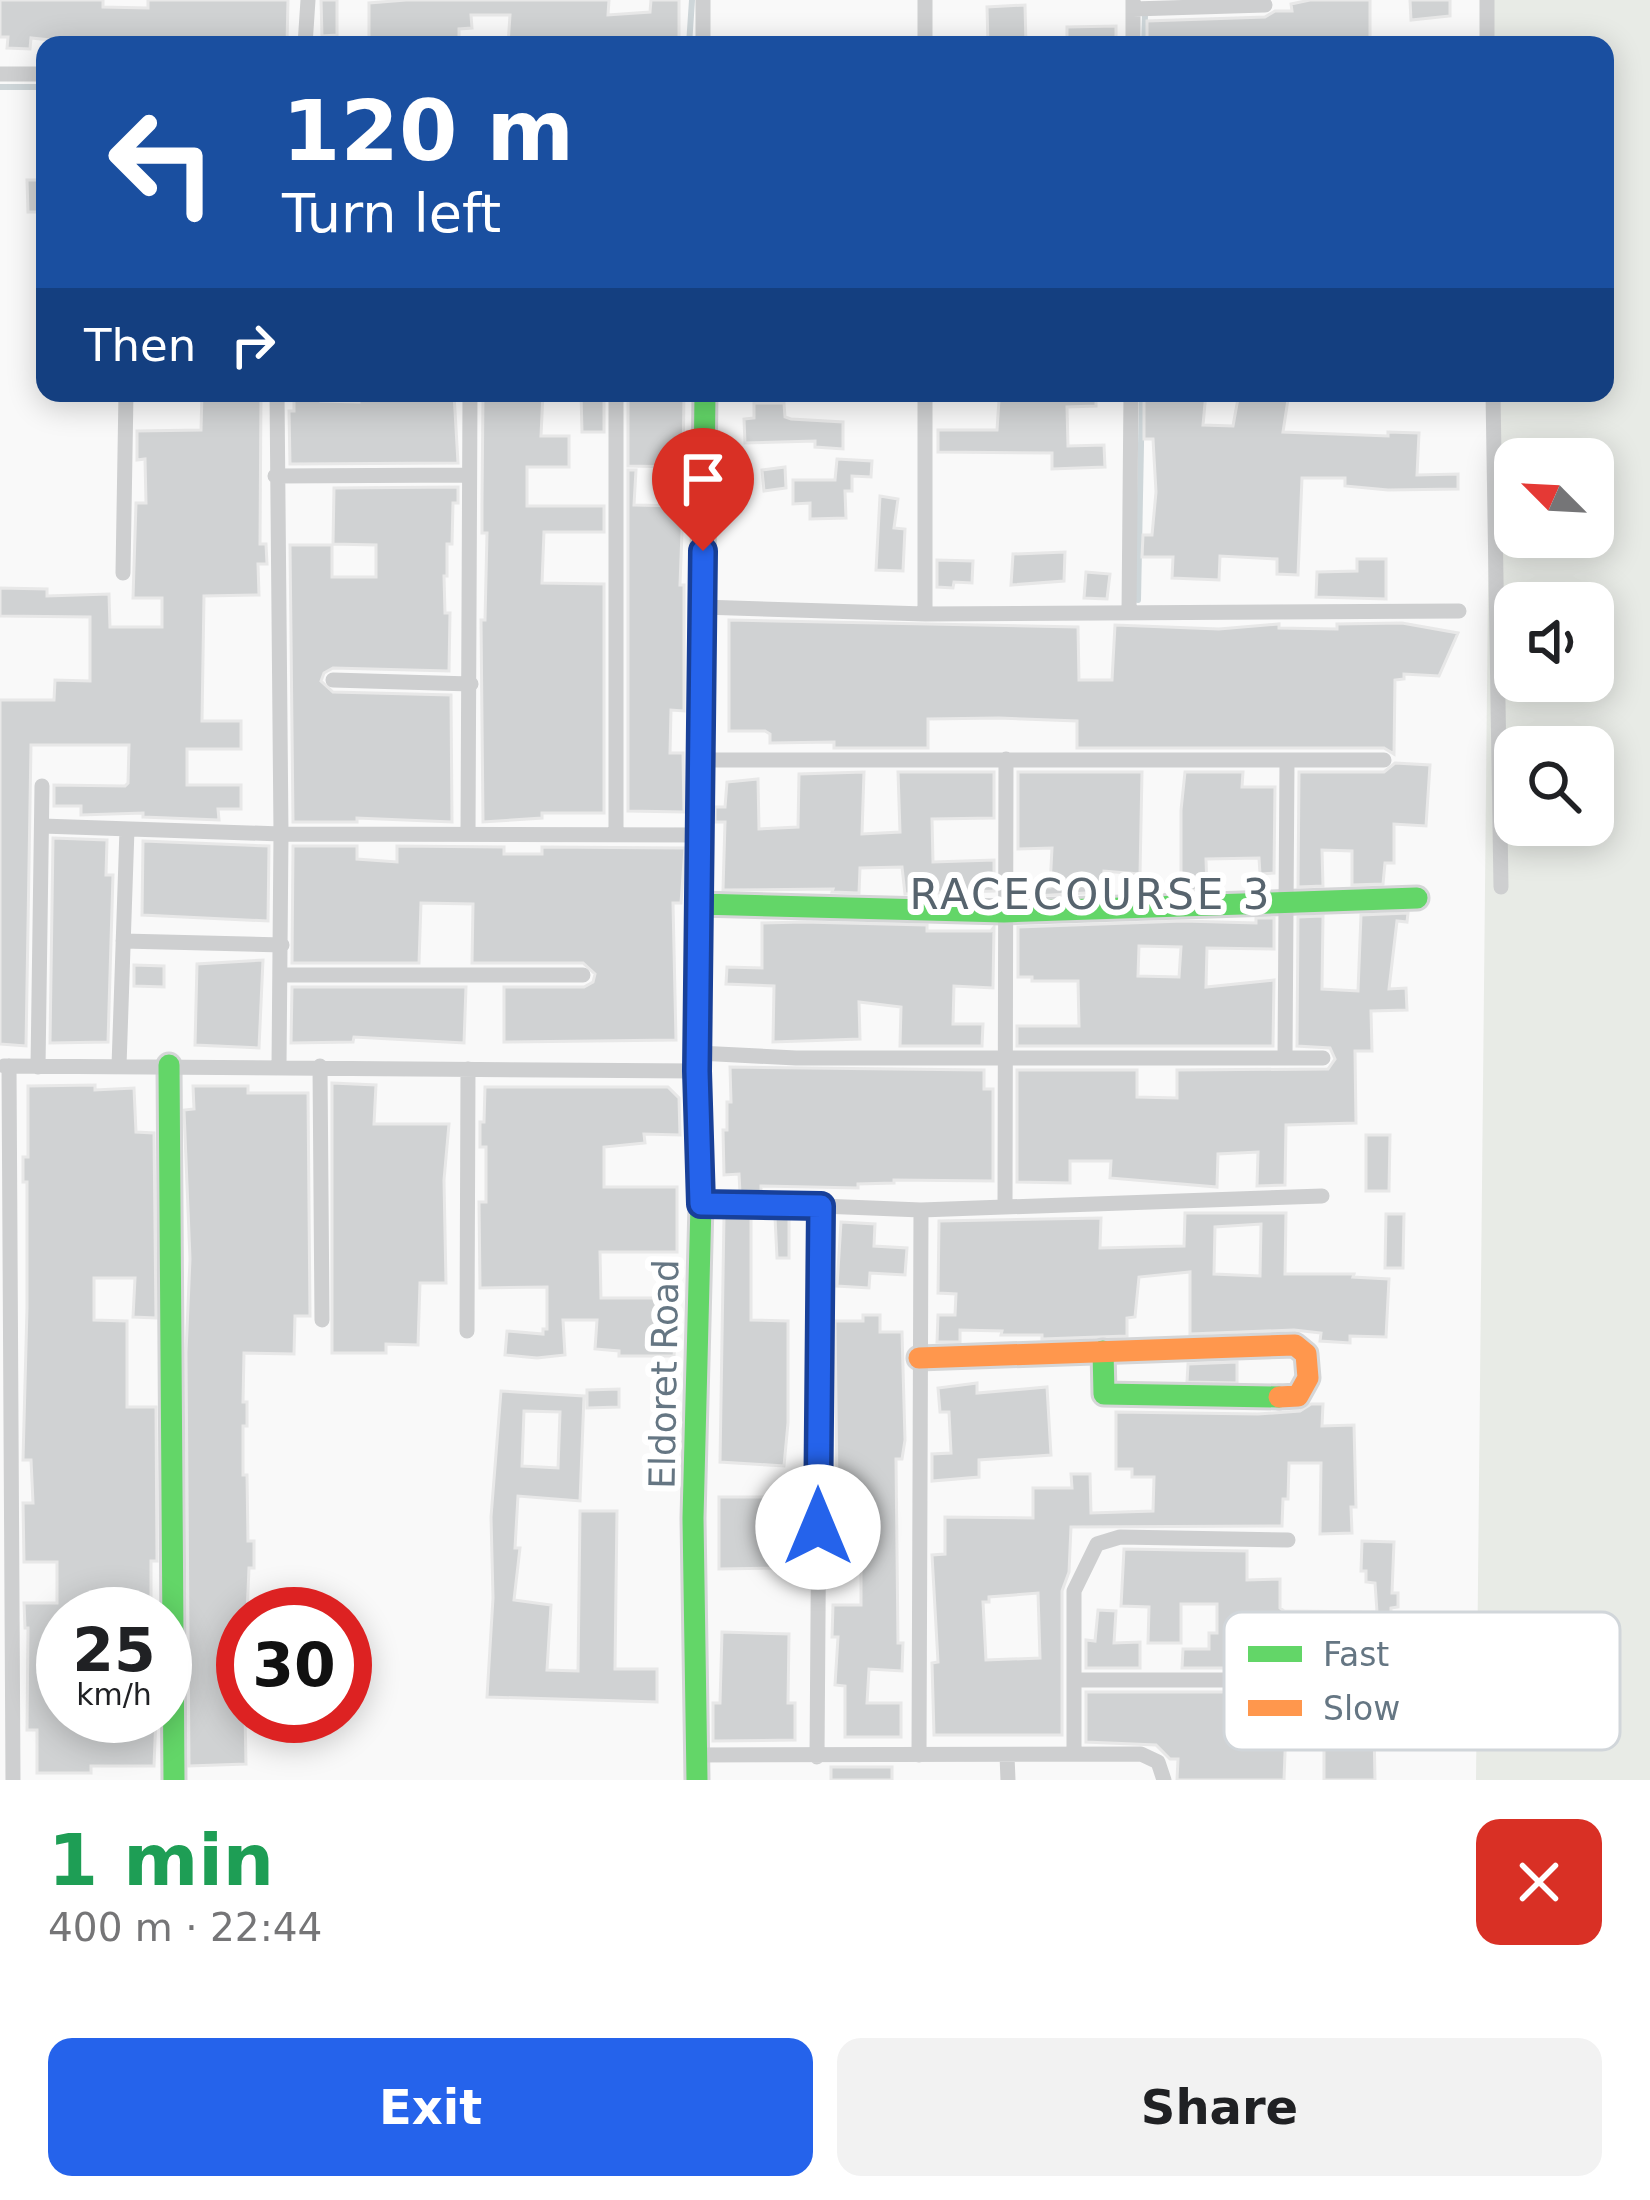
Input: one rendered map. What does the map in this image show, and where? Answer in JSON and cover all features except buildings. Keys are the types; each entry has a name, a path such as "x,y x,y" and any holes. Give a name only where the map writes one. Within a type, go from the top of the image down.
{"street":[{"path":"306,36 308,0"},
{"path":"703,0 703,36"},
{"path":"925,0 925,36"},
{"path":"1487,0 1487,36"},
{"path":"1133,36 1133,5 1265,5"},
{"path":"0,74 36,74"},
{"path":"123,573 126,402"},
{"path":"277,402 279,1066"},
{"path":"468,833 470,402"},
{"path":"616,402 616,835"},
{"name":"Eldoret Road","path":"697,1780 693,1519 701,1204 697,1062 705,402"},
{"path":"925,402 925,614"},
{"path":"1129,613 1131,402"},
{"path":"1493,402 1501,887"},
{"path":"275,476 469,475"},
{"path":"702,607 925,614 1460,611"},
{"path":"333,680 471,684"},
{"path":"1005,1207 1006,759"},
{"path":"703,760 1384,760"},
{"path":"1285,1058 1287,762"},
{"path":"38,1067 42,786"},
{"path":"42,826 281,833 701,835"},
{"path":"119,1066 127,829"},
{"path":"700,904 1004,912 1417,898"},
{"path":"123,941 281,945"},
{"path":"281,975 583,975"},
{"path":"13,1780 4,1066 468,1070 1006,1055 1323,1058"},
{"path":"170,1065 174,1780"},
{"path":"320,1066 322,1320"},
{"path":"467,1331 468,1070"},
{"path":"701,1204 921,1210 1322,1196"},
{"path":"817,1756 821,1206"},
{"path":"919,1755 921,1210"},
{"path":"919,1358 1103,1351 1295,1345 1306,1354 1308,1378 1298,1396 1236,1399 1104,1394 1103,1351"},
{"path":"1074,1754 1073,1591 1097,1544 1120,1537 1288,1540"},
{"path":"1074,1680 1224,1680"},
{"path":"696,1755 1141,1754 1157,1762 1164,1780"},
{"path":"1007,1756 1008,1780"}],"shaded area":[{"path":"1494,0 1650,0 1650,1780 1476,1780 1476,1750 1620,1750 1620,1612 1478,1612 1490,402 1614,402 1614,36 1493,36"}],"waterway":[{"path":"690,36 692,0"},
{"path":"1144,36 1145,15"},
{"path":"0,87 36,87"},
{"path":"1138,600 1142,402"}],"traffic: fast":[{"path":"697,1780 693,1518 701,1204 697,1071 705,402"},
{"path":"700,904 1004,912 1417,898"},
{"path":"169,1065 174,1780"},
{"path":"1103,1351 1104,1394 1279,1397"}],"traffic: slow":[{"path":"919,1358 1295,1345 1306,1354 1308,1378 1298,1396 1279,1397"}],"district":[{"name":"RACECOURSE 3","path":"1091,894"}],"route":[{"path":"703,551 697,1071 701,1204 821,1206 818,1527"}]}
